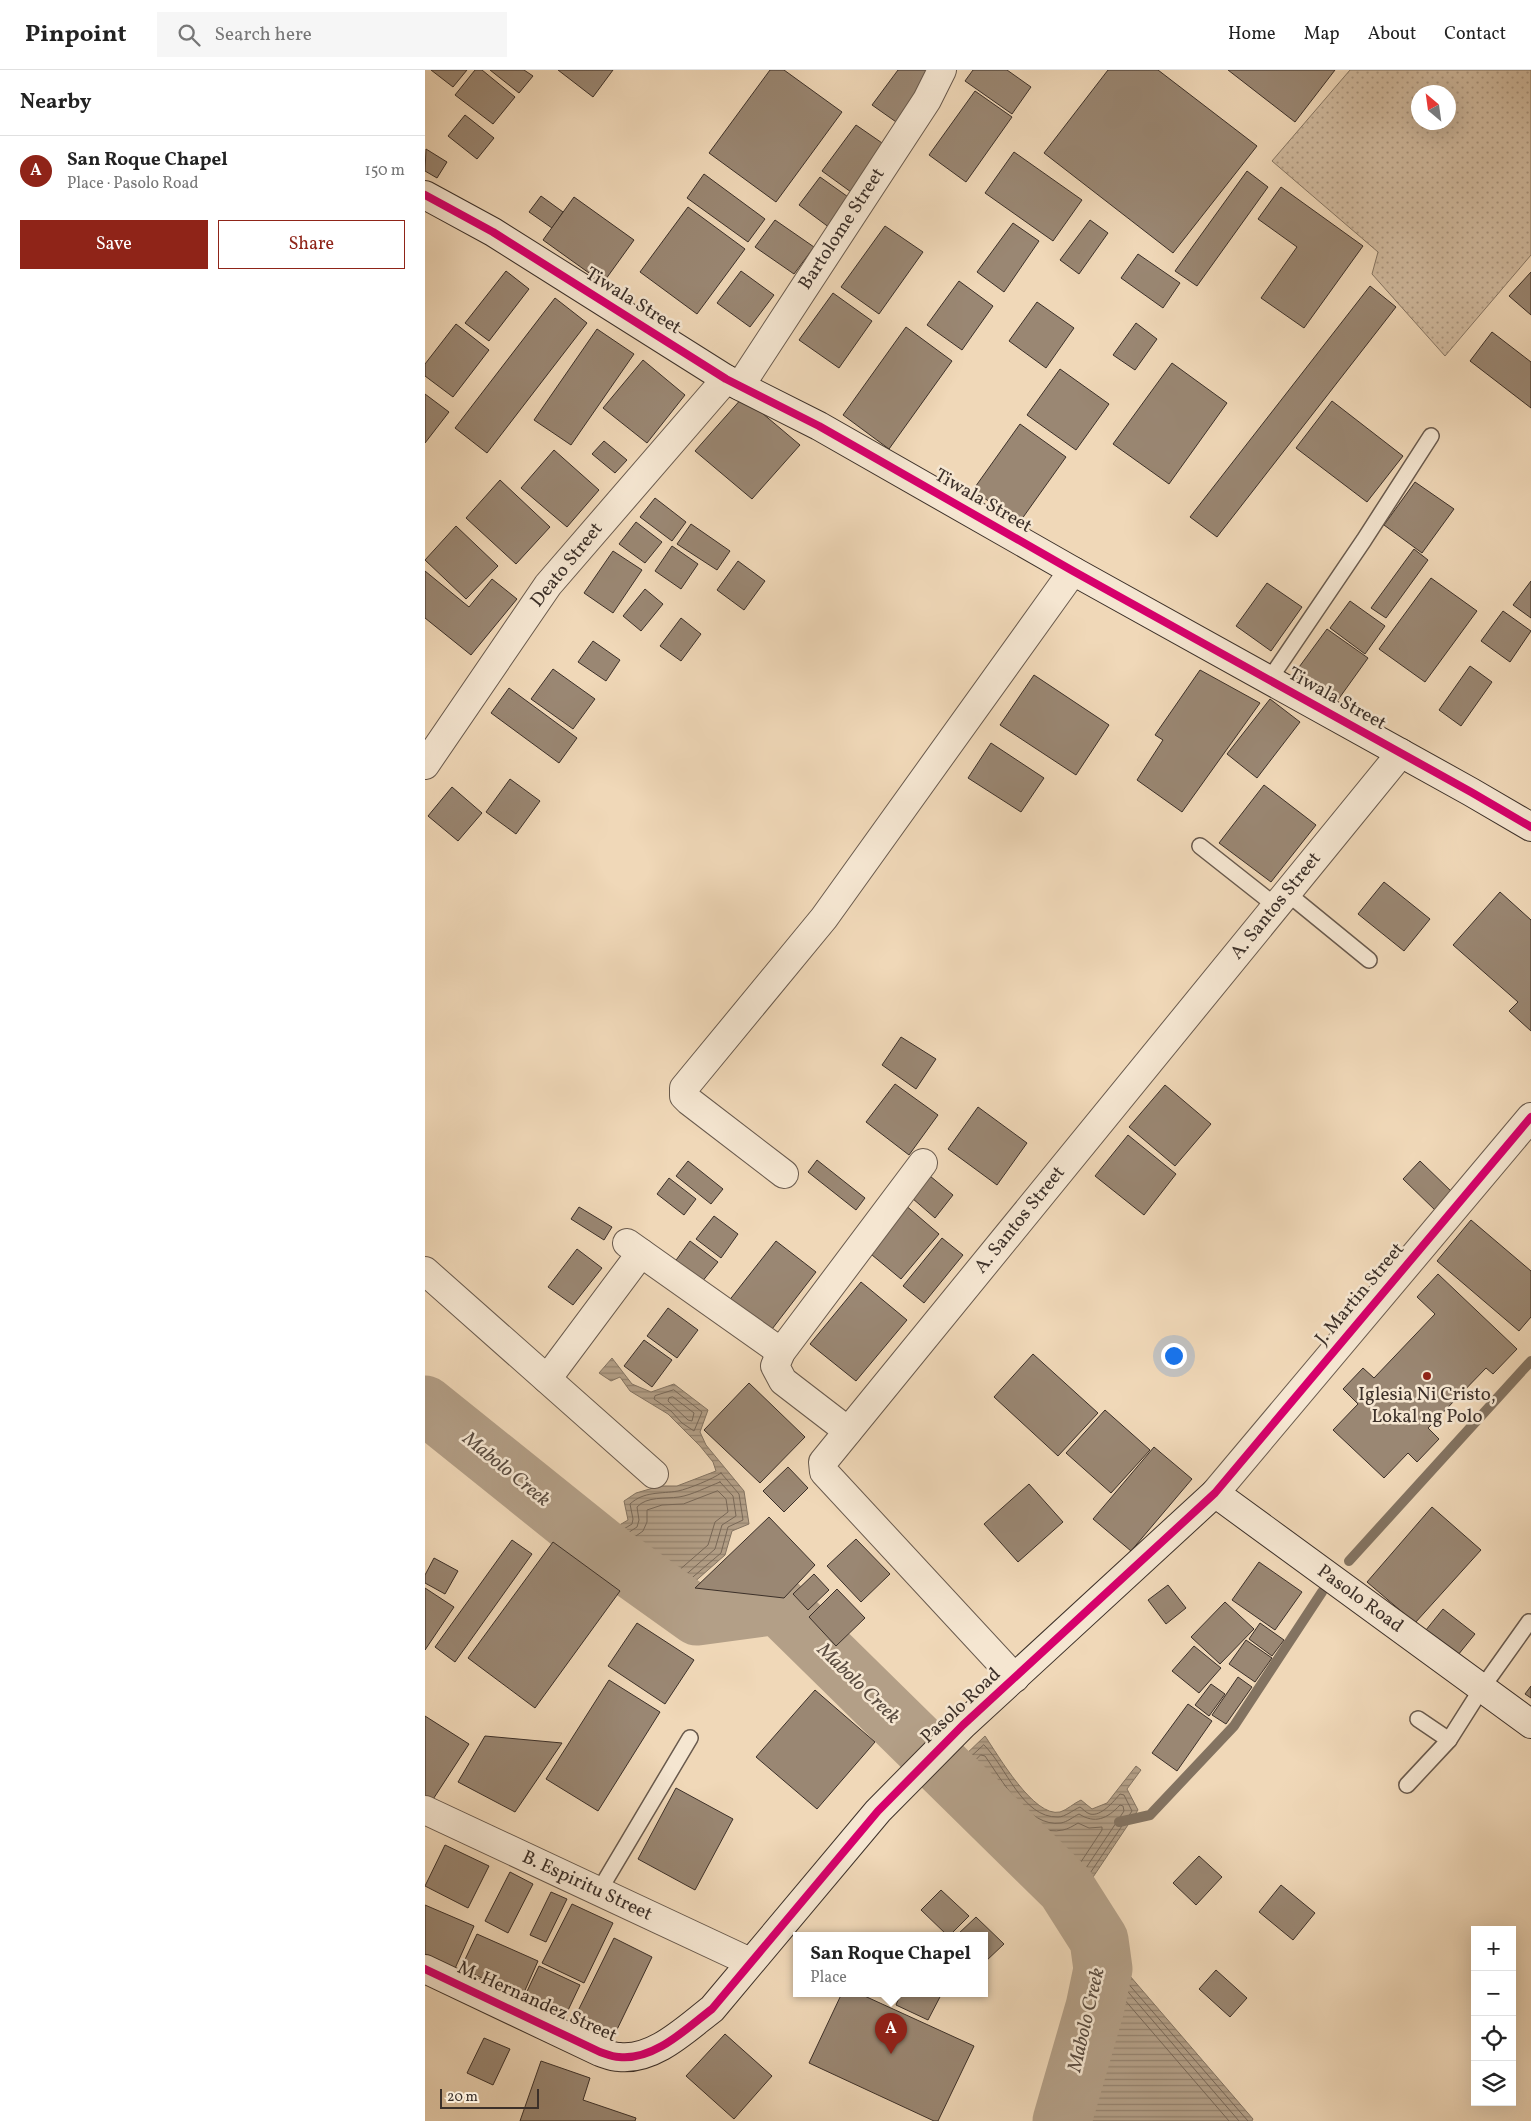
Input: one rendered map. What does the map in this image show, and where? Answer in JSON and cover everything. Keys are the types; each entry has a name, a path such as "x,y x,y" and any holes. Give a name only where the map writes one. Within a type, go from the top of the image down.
{"street":[{"name":"Bartolome Street","path":"733,383 927,100 942,70"},
{"name":"Tiwala Street","path":"425,195 493,232 733,383 819,426 1073,571 1531,827"},
{"name":"Deato Street","path":"425,764 548,585 733,383"},
{"path":"784,1174 689,1101 684,1096 684,1088 824,918 1073,571"},
{"name":"A. Santos Street","path":"1015,1678 824,1472 823,1462 1401,753"},
{"name":"J. Martin Street","path":"1215,1492 1531,1117"},
{"path":"848,1432 783,1381 775,1366 781,1352 923,1163"},
{"path":"547,1379 634,1248 781,1352"},
{"path":"425,1271 654,1474"},
{"name":"Pasolo Road","path":"750,1962 878,1810 963,1725 1215,1492 1531,1724"},
{"name":"B. Espiritu Street","path":"425,1810 750,1962"},
{"name":"M. Hernandez Street","path":"425,1969 600,2052 620,2057 638,2056 659,2047 681,2033 712,2009 750,1962"}],"lane":[{"path":"1269,680 1364,540 1431,436"},
{"path":"1200,846 1369,960"},
{"path":"1407,1785 1449,1740 1482,1688 1529,1622"},
{"path":"1418,1719 1449,1740"},
{"path":"599,1892 690,1738"}],"shaded area":[{"path":"1350,70 1531,70 1531,255 1445,356 1372,274 1378,252 1272,161"}],"water":[{"path":"612,1358 632,1384 651,1392 674,1384 708,1410 700,1432 706,1445 744,1491 749,1524 732,1531 725,1555 691,1585 698,1606 685,1622 585,1545 628,1520 624,1501 636,1493 660,1486 677,1486 716,1471 713,1462 700,1446 668,1414 630,1391 620,1377 611,1381 599,1373"},
{"path":"985,1736 1028,1796 1050,1811 1060,1812 1081,1800 1092,1809 1107,1803 1136,1766 1141,1770 1127,1789 1138,1810 1081,1895 1065,1901 939,1780"},
{"path":"1099,1940 1253,2119 1252,2121 1062,2121 1095,2007"}],"building":[{"path":"431,70 467,70 453,87"},
{"path":"475,70 482,70 515,97 493,124 455,95"},
{"path":"490,70 524,70 533,76 519,93"},
{"path":"558,70 613,70 593,97"},
{"path":"770,70 784,70 842,112 776,202 709,153"},
{"path":"898,70 925,70 934,76 899,124 872,105"},
{"path":"973,70 1007,70 1031,87 1012,114 965,81"},
{"path":"1108,70 1158,70 1257,146 1173,253 1044,153"},
{"path":"1228,70 1335,70 1295,122"},
{"path":"975,91 1012,117 966,182 929,155"},
{"path":"465,115 494,138 477,159 448,136"},
{"path":"856,125 885,145 851,192 822,171"},
{"path":"426,149 447,162 437,178 425,171"},
{"path":"1014,152 1082,200 1053,241 985,193"},
{"path":"1247,171 1268,187 1197,286 1175,271"},
{"path":"704,174 765,219 748,242 687,198"},
{"path":"820,177 851,199 830,228 799,205"},
{"path":"1281,187 1363,246 1304,328 1261,298 1297,247 1258,219"},
{"path":"541,196 563,212 552,228 529,212"},
{"path":"574,197 634,240 603,283 543,240"},
{"path":"688,207 745,249 697,314 640,272"},
{"path":"775,220 814,247 794,274 755,247"},
{"path":"1090,220 1108,233 1079,274 1060,260"},
{"path":"1013,223 1039,241 1004,292 977,272"},
{"path":"885,226 923,252 879,314 841,287"},
{"path":"1138,254 1180,283 1163,308 1121,278"},
{"path":"506,271 529,289 489,341 465,323"},
{"path":"741,271 774,295 750,327 717,303"},
{"path":"1531,272 1531,315 1509,296"},
{"path":"959,281 993,306 962,350 927,325"},
{"path":"1370,286 1396,307 1217,537 1190,517"},
{"path":"833,293 872,321 839,368 799,340"},
{"path":"555,298 587,323 487,453 455,428"},
{"path":"1037,302 1074,328 1046,368 1009,341"},
{"path":"1136,323 1157,339 1135,370 1113,355"},
{"path":"456,324 489,350 453,397 425,376 425,364"},
{"path":"906,327 952,361 889,449 843,415"},
{"path":"597,329 634,354 571,445 534,420"},
{"path":"1492,332 1531,362 1531,408 1470,361"},
{"path":"643,360 685,395 647,443 603,408"},
{"path":"1172,363 1227,403 1169,484 1113,444"},
{"path":"1060,369 1109,404 1076,450 1027,415"},
{"path":"425,394 449,412 425,443"},
{"path":"743,397 800,445 752,499 695,451"},
{"path":"1332,401 1403,456 1367,502 1296,448"},
{"path":"1020,424 1066,457 1019,523 973,490"},
{"path":"604,441 627,460 615,473 592,454"},
{"path":"554,450 599,490 567,527 521,488"},
{"path":"500,480 550,527 516,564 466,518"},
{"path":"1415,482 1454,509 1422,553 1384,525"},
{"path":"655,498 686,522 672,541 640,517"},
{"path":"636,522 662,542 645,563 619,544"},
{"path":"691,524 730,551 717,570 677,544"},
{"path":"456,526 498,566 466,599 425,560"},
{"path":"672,546 698,564 681,589 655,571"},
{"path":"1414,549 1428,560 1386,618 1371,608"},
{"path":"613,551 642,570 613,613 584,593"},
{"path":"738,561 765,581 744,610 717,590"},
{"path":"425,571 469,607 492,579 517,599 471,655 425,618"},
{"path":"1431,578 1477,611 1425,682 1379,649"},
{"path":"1531,581 1531,618 1513,605"},
{"path":"1267,583 1302,607 1271,651 1236,626"},
{"path":"645,589 663,604 641,631 623,616"},
{"path":"1350,601 1385,626 1365,654 1330,628"},
{"path":"1503,611 1531,631 1510,662 1481,641"},
{"path":"681,618 701,634 681,661 660,646"},
{"path":"1327,629 1368,658 1335,704 1294,674"},
{"path":"593,641 620,660 606,681 578,662"},
{"path":"1470,666 1492,682 1461,726 1439,710"},
{"path":"553,669 595,699 573,729 531,699"},
{"path":"1200,670 1260,703 1182,812 1137,780 1163,740 1155,735"},
{"path":"1034,675 1109,725 1076,775 1000,725"},
{"path":"509,688 577,738 559,763 491,713"},
{"path":"1270,699 1300,722 1257,778 1227,754"},
{"path":"991,743 1044,778 1021,812 968,778"},
{"path":"510,779 540,801 516,834 486,812"},
{"path":"1264,785 1316,825 1271,882 1219,843"},
{"path":"452,787 482,813 458,841 428,816"},
{"path":"1384,882 1430,919 1404,951 1358,914"},
{"path":"1500,892 1531,920 1531,1031 1509,1011 1518,1002 1453,945"},
{"path":"901,1037 936,1059 916,1089 882,1065"},
{"path":"895,1084 938,1115 909,1155 866,1122"},
{"path":"1165,1085 1211,1124 1175,1166 1129,1127"},
{"path":"978,1107 1027,1143 997,1185 948,1149"},
{"path":"1128,1135 1176,1174 1144,1215 1095,1176"},
{"path":"817,1160 865,1198 856,1210 808,1172"},
{"path":"688,1161 723,1189 711,1204 676,1176"},
{"path":"1420,1161 1453,1193 1436,1211 1403,1179"},
{"path":"930,1176 953,1195 935,1218 912,1198"},
{"path":"669,1178 696,1199 684,1215 657,1194"},
{"path":"904,1204 939,1234 901,1279 866,1250"},
{"path":"579,1207 612,1227 604,1240 571,1219"},
{"path":"714,1216 738,1234 721,1258 696,1239"},
{"path":"1471,1220 1531,1271 1531,1317 1519,1331 1437,1261"},
{"path":"942,1238 963,1255 924,1303 903,1286"},
{"path":"690,1241 718,1262 701,1283 674,1263"},
{"path":"776,1241 816,1272 769,1333 728,1302"},
{"path":"577,1249 602,1268 573,1305 548,1287"},
{"name":"Iglesia Ni Cristo, Lokal ng Polo","path":"1438,1274 1517,1349 1493,1374 1486,1368 1428,1428 1439,1439 1417,1462 1408,1453 1384,1478 1333,1430 1358,1404 1343,1389 1363,1368 1374,1378 1435,1314 1417,1297"},
{"path":"861,1282 907,1320 856,1381 810,1344"},
{"path":"668,1308 698,1330 677,1358 647,1336"},
{"path":"644,1340 672,1360 652,1387 624,1366"},
{"path":"1033,1354 1098,1413 1058,1456 994,1397"},
{"path":"749,1383 805,1437 760,1483 704,1430"},
{"path":"1105,1410 1150,1450 1111,1493 1066,1453"},
{"path":"1154,1447 1192,1479 1131,1551 1093,1519"},
{"path":"788,1467 808,1488 784,1512 763,1491"},
{"path":"1029,1484 1063,1522 1018,1562 984,1524"},
{"path":"1432,1507 1481,1550 1415,1623 1367,1582"},
{"path":"769,1517 815,1565 784,1598 695,1588"},
{"path":"856,1539 890,1574 861,1602 827,1566"},
{"path":"512,1540 532,1554 455,1662 435,1647"},
{"path":"553,1542 620,1591 535,1708 468,1658"},
{"path":"434,1558 458,1571 445,1594 425,1583 425,1575"},
{"path":"1259,1562 1302,1592 1275,1630 1232,1600"},
{"path":"814,1574 829,1590 808,1610 793,1594"},
{"path":"1168,1585 1186,1608 1166,1624 1148,1600"},
{"path":"425,1588 454,1607 425,1650"},
{"path":"837,1589 865,1618 836,1646 809,1617"},
{"path":"1225,1602 1254,1629 1220,1664 1191,1637"},
{"path":"1443,1609 1475,1634 1458,1655 1426,1630"},
{"path":"637,1623 694,1660 665,1704 608,1666"},
{"path":"1260,1623 1284,1640 1272,1656 1249,1639"},
{"path":"1246,1640 1272,1658 1255,1682 1229,1664"},
{"path":"1194,1646 1221,1668 1199,1693 1172,1671"},
{"path":"1238,1677 1252,1687 1226,1724 1212,1715"},
{"path":"609,1680 660,1712 598,1811 546,1779"},
{"path":"1211,1684 1225,1694 1209,1716 1195,1705"},
{"path":"1531,1686 1531,1698 1525,1694"},
{"path":"815,1690 875,1742 817,1809 756,1757"},
{"path":"1188,1704 1212,1721 1177,1771 1152,1753"},
{"path":"425,1716 469,1744 428,1807 425,1805"},
{"path":"485,1736 562,1743 515,1812 458,1782"},
{"path":"676,1788 733,1819 695,1890 638,1859"},
{"path":"445,1845 489,1866 468,1908 425,1886"},
{"path":"1199,1856 1222,1877 1196,1905 1173,1883"},
{"path":"510,1872 533,1884 508,1933 485,1921"},
{"path":"1281,1885 1315,1913 1293,1940 1259,1912"},
{"path":"941,1890 969,1916 953,1932 944,1932 921,1910"},
{"path":"551,1892 567,1899 546,1942 530,1935"},
{"path":"572,1904 613,1923 584,1983 542,1963"},
{"path":"425,1905 474,1926 453,1973 425,1961"},
{"path":"976,1917 1004,1944 988,1959 988,1932 960,1932"},
{"path":"477,1934 538,1961 522,1997 461,1968"},
{"path":"614,1938 652,1957 611,2042 572,2023"},
{"path":"539,1966 580,1985 562,2023 521,2004"},
{"path":"1216,1970 1247,1998 1230,2017 1199,1989"},
{"path":"840,1997 867,1997 974,2046 938,2121 934,2121 809,2063"},
{"path":"899,1997 940,1997 928,2020 896,2005"},
{"path":"725,2034 772,2076 734,2119 686,2076"},
{"path":"484,2038 510,2049 493,2085 467,2073"},
{"path":"541,2061 590,2078 583,2100 636,2118 635,2121 520,2121"}],"waterway":[{"path":"1349,1561 1531,1361"},
{"name":"Mabolo Creek","path":"425,1405 613,1556 697,1616 778,1605 1066,1888 1099,1940 1103,1969 1095,2007 1062,2121"},
{"path":"1119,1822 1150,1815 1234,1726 1322,1592"}],"cycle path":[{"path":"425,195 493,232 726,379 819,426 1073,571 1531,827"},
{"path":"425,1969 612,2056 632,2057 645,2054 681,2034 712,2009 878,1811 963,1725 1215,1493 1531,1117"}],"place":[{"name":"Iglesia Ni Cristo, Lokal ng Polo","path":"1427,1376"},
{"name":"San Roque Chapel","path":"891,2054"}]}
